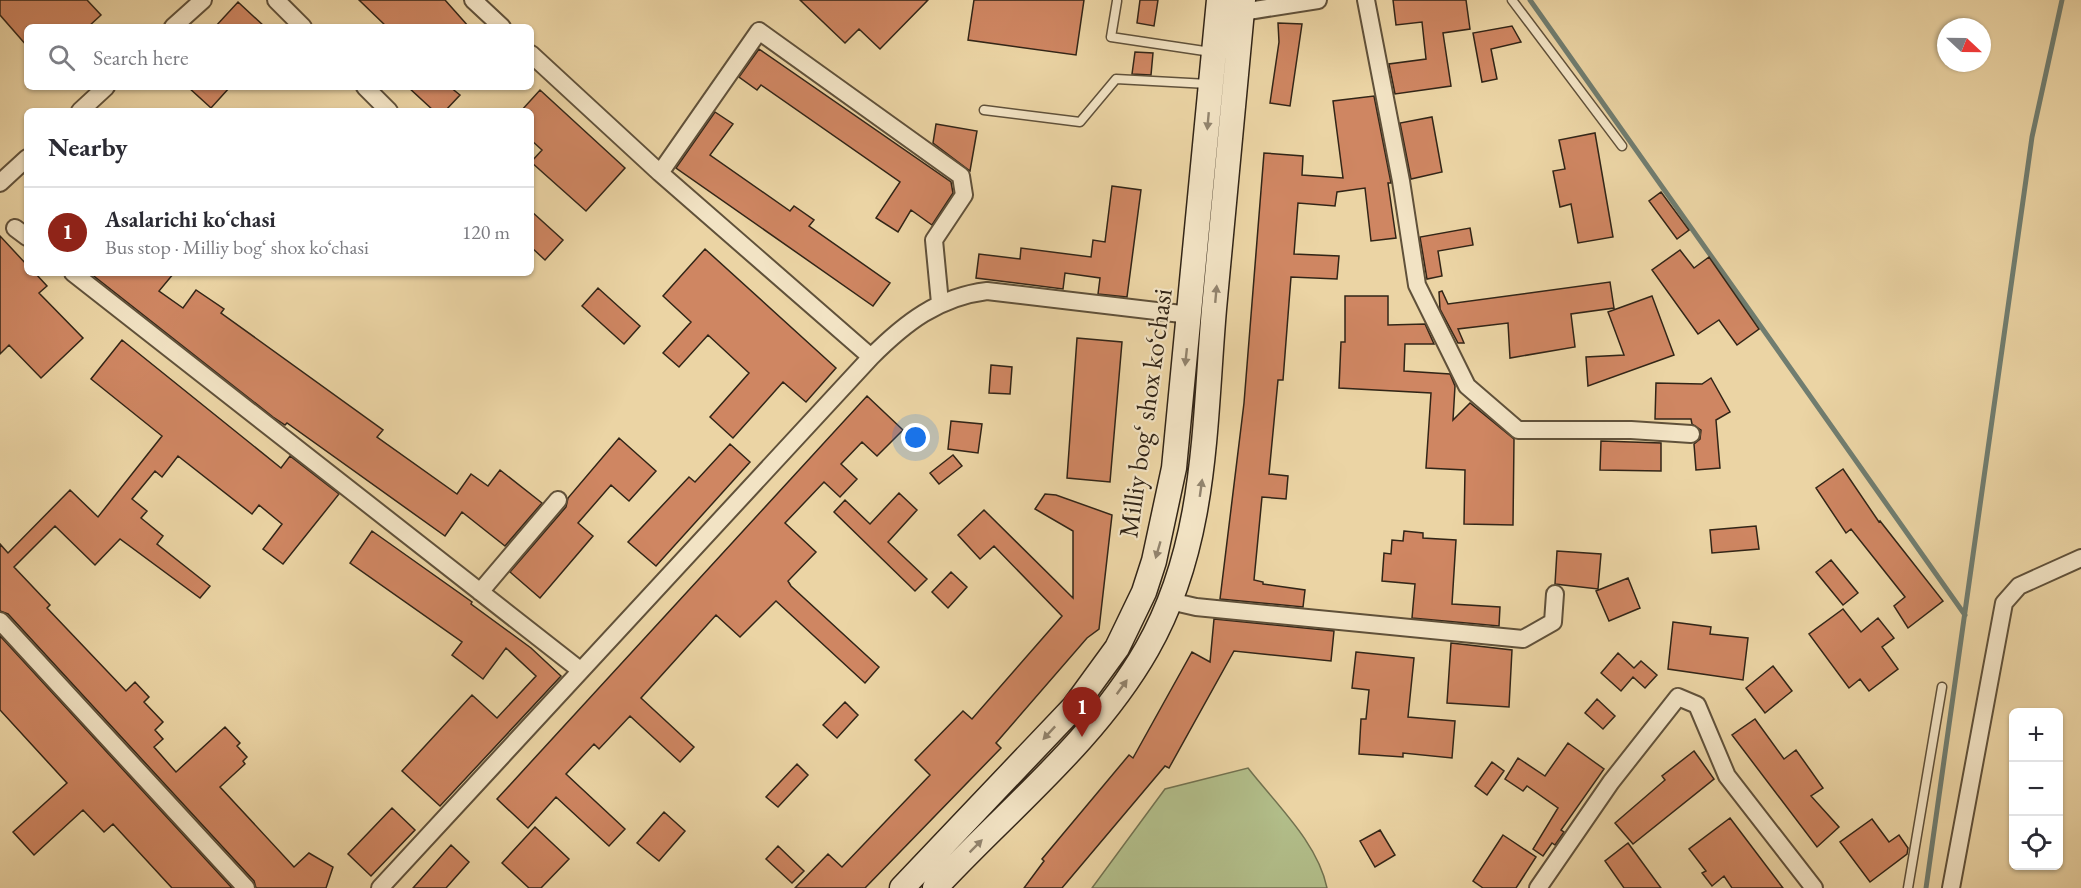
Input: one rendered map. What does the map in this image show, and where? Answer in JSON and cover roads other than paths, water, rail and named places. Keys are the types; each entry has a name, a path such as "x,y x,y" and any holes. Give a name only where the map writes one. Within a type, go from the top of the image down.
{"main road":[{"name":"Milliy bog‘ shox ko‘chasi","path":"902,888 1074,707 1104,668 1130,625 1148,582 1166,516 1174,468 1219,0"},
{"name":"Milliy bog‘ shox ko‘chasi","path":"944,885 1097,721 1136,668 1170,601 1190,538 1203,473 1214,312 1243,6"}],"street":[{"path":"176,24 203,0"},
{"path":"276,0 300,24"},
{"path":"473,0 499,24"},
{"path":"1243,6 1318,0"},
{"path":"1366,0 1401,181 1417,285 1467,386 1518,430 1631,430 1692,434"},
{"path":"660,173 759,31 961,176 964,195 934,240 940,303"},
{"path":"534,57 660,173 871,357"},
{"path":"83,108 103,90"},
{"path":"368,90 386,108"},
{"path":"0,183 24,161"},
{"path":"77,276 580,670"},
{"path":"380,888 871,357 902,327 940,303 987,291 1190,315"},
{"path":"480,592 558,500"},
{"path":"1951,888 2004,603 2019,586 2081,558"},
{"path":"1170,601 1196,607 1523,639 1553,622 1555,594"},
{"path":"0,621 246,888"},
{"path":"1538,888 1611,782 1678,697 1697,705 1727,776 1814,888"},
{"path":"927,862 944,885"}],"lane":[{"path":"1512,0 1622,146"},
{"path":"1117,1 1112,37 1215,53"},
{"path":"984,110 1080,122 1116,79 1212,84"},
{"path":"1908,888 1942,687"}],"waterway":[{"path":"1530,0 1965,615"},
{"path":"1926,888 2032,137 2062,0"}],"place":[{"name":"Asalarichi koʻchasi","path":"1082,737"}]}
